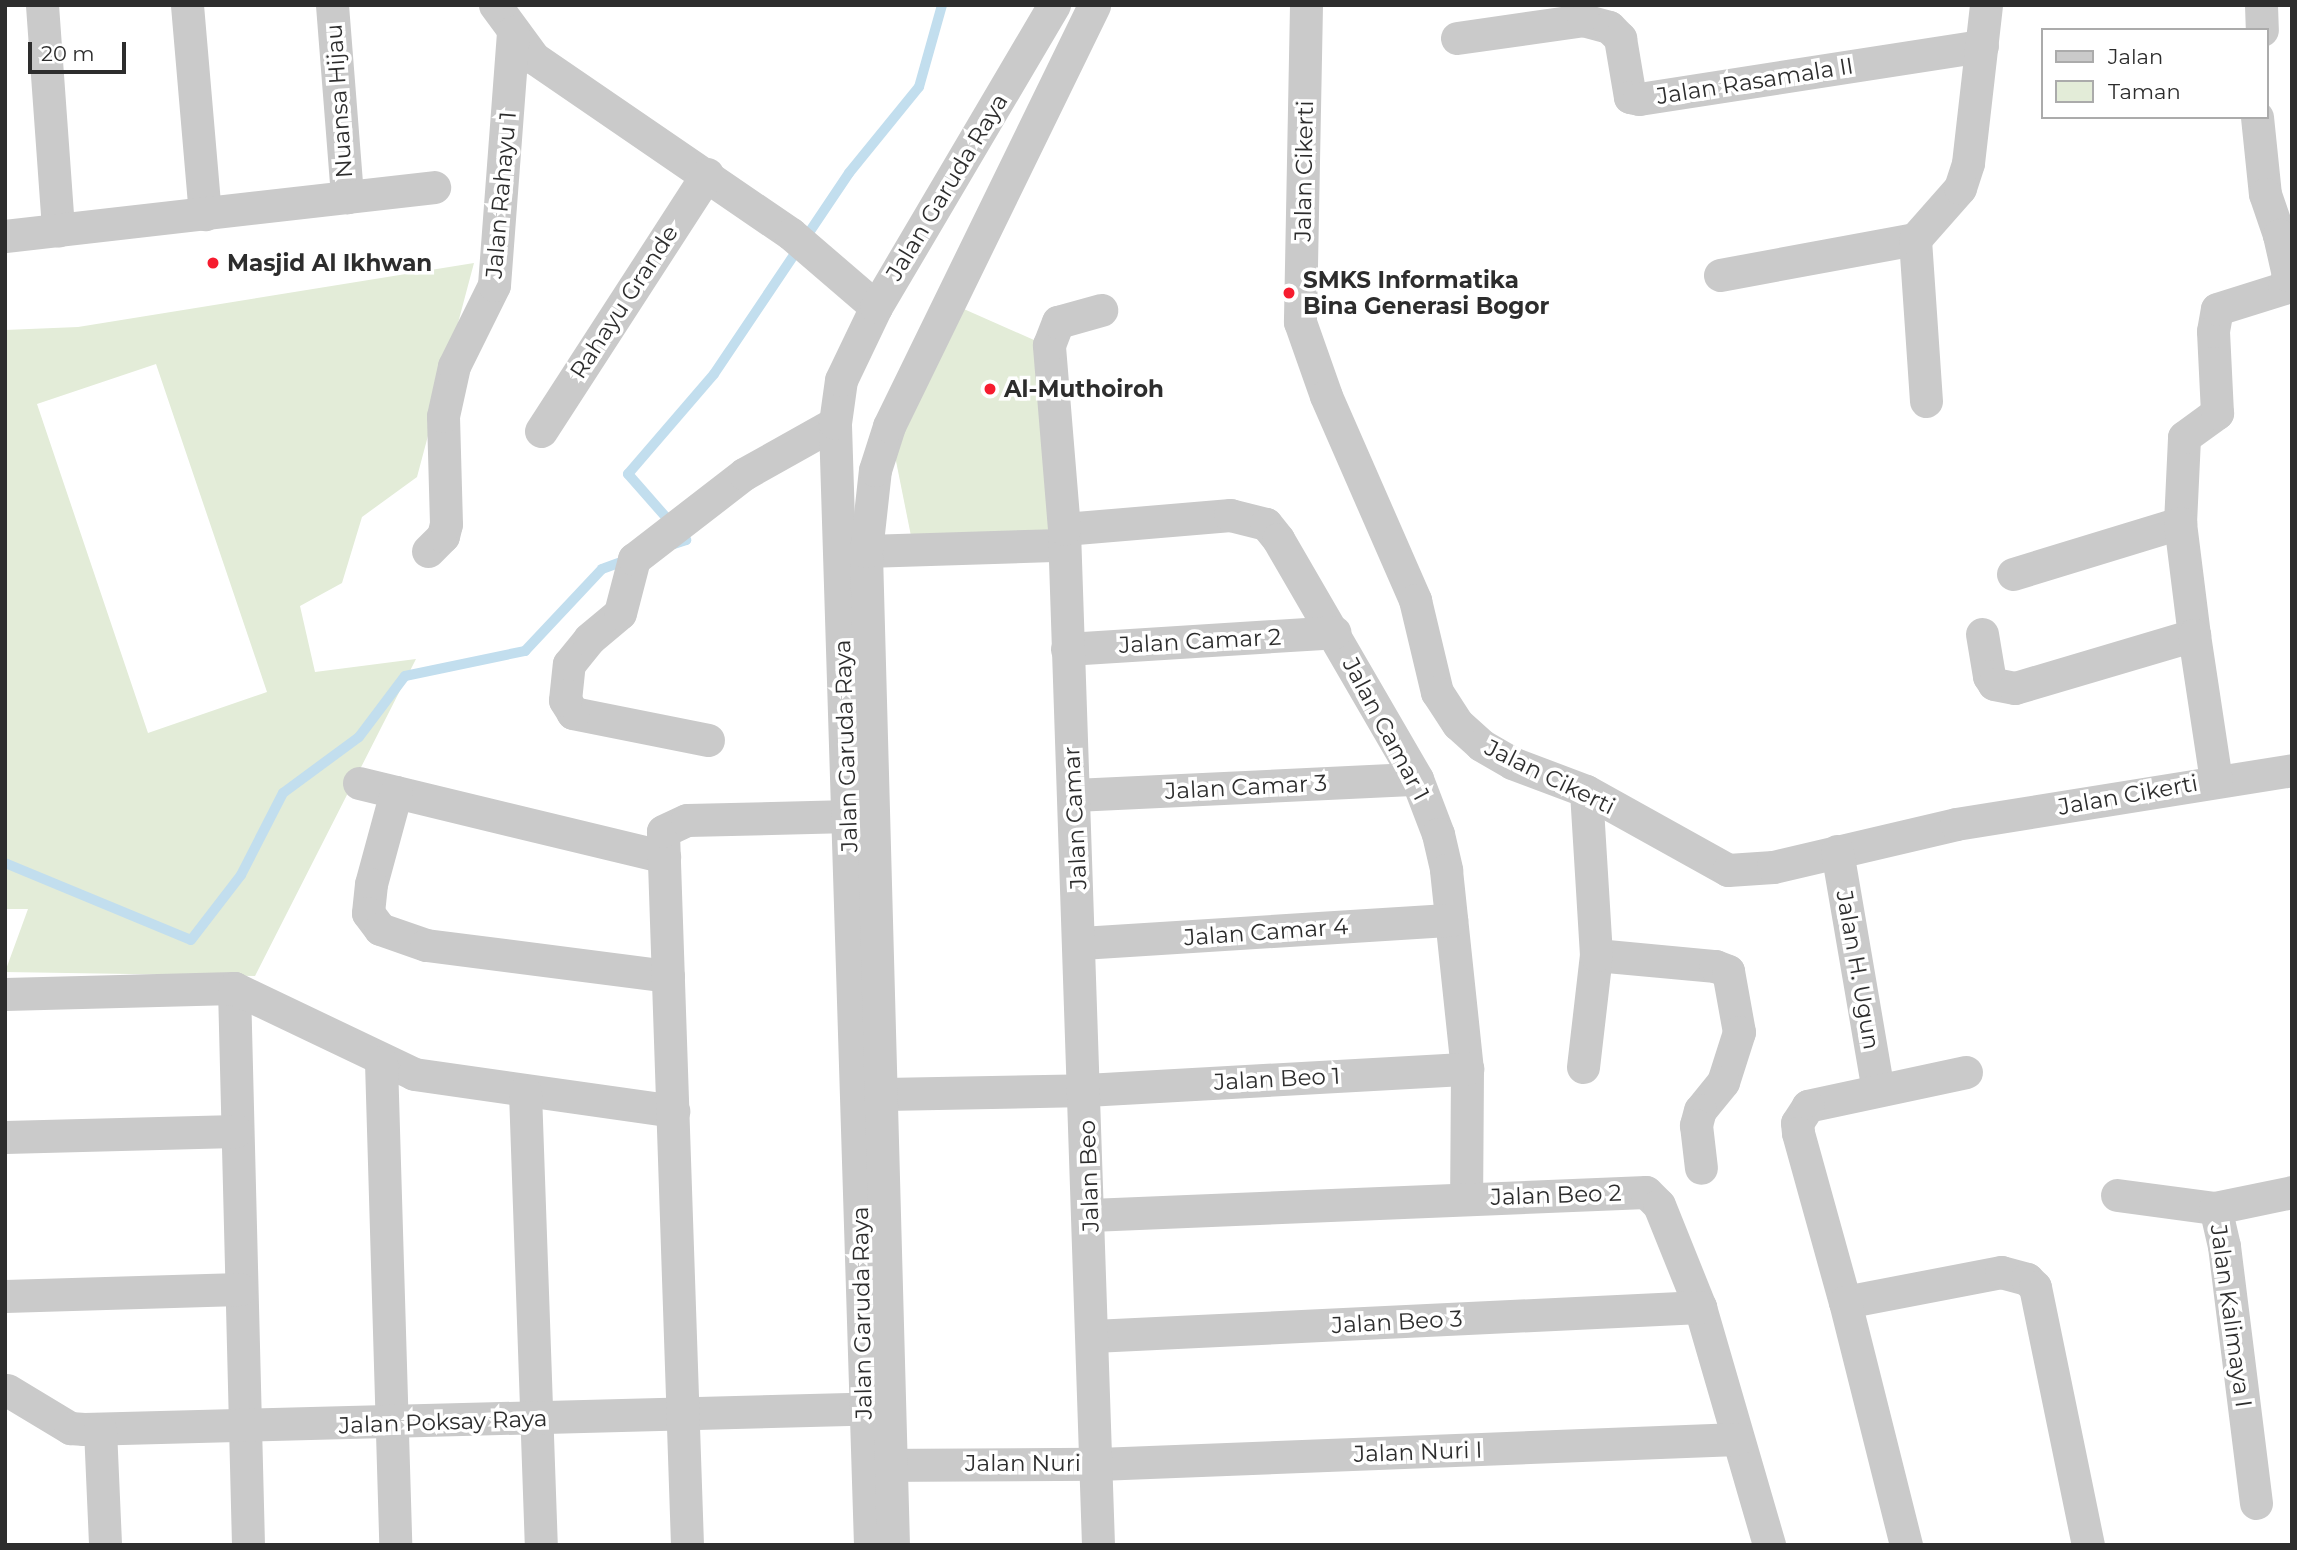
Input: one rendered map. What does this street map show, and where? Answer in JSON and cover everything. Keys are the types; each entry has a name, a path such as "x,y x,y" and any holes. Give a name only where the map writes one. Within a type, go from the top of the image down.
{"street":[{"path":"42,5 58,230"},
{"path":"187,5 205,214"},
{"name":"Nuansa Hijau","path":"332,5 347,197"},
{"name":"Jalan Garuda Raya","path":"893,1545 879,1464 872,1137 850,816 835,423 841,380 876,307 1054,5"},
{"name":"Jalan Garuda Raya","path":"872,1137 884,1094 866,551 875,470 888,426 1094,5"},
{"name":"Jalan Cikerti","path":"1306,5 1300,322 1309,355 1415,600 1437,692 1458,724 1481,745 1512,763 1586,791 1728,870 1773,867 1956,824 2216,780 2292,770"},
{"path":"1720,275 1915,239 1960,188 1968,163 1986,5"},
{"path":"2261,5 2262,28"},
{"name":"Jalan Rahayu 1","path":"504,18 534,58 707,174 801,242 876,307"},
{"name":"Jalan Rahayu 1","path":"428,551 443,536 446,524 443,416 454,366 494,285 504,18"},
{"name":"Jalan Rasamala II","path":"1457,38 1583,20 1609,27 1620,38 1630,97 1639,99 1982,46"},
{"path":"2216,780 2180,523 2184,438 2217,413 2213,331 2217,309 2284,288 2288,275 2286,233 2265,194 2257,119"},
{"name":"Rahayu Grande","path":"541,431 707,174"},
{"name":"Nuansa Hijau","path":"5,236 434,187"},
{"path":"1915,239 1926,401"},
{"name":"Jalan Camar","path":"1086,1090 1063,537 1049,338 1058,322 1101,310"},
{"path":"708,740 582,717 573,713 565,700 569,664 589,639 620,613 634,559 744,474 791,444 835,423"},
{"name":"Jalan Camar 1","path":"1063,537 1230,514 1251,517 1266,524 1278,539 1417,779 1438,834 1451,920 1467,1069 1466,1198"},
{"path":"2013,573 2180,523"},
{"path":"866,551 1063,537"},
{"name":"Jalan Camar 2","path":"1067,649 1334,632"},
{"path":"1982,634 1989,676 1994,684 2015,688 2194,635"},
{"name":"Jalan Camar 3","path":"1074,795 1417,779"},
{"path":"359,783 664,857"},
{"path":"1583,1067 1596,955 1586,791"},
{"path":"396,792 371,884 368,914 380,929 426,946 668,976"},
{"path":"687,1545 663,831 687,820 850,816"},
{"name":"Jalan H. Ugun","path":"1837,851 1878,1090"},
{"name":"Jalan Camar 4","path":"1081,943 1451,920"},
{"path":"1596,955 1715,965 1728,971 1739,1032 1723,1082 1698,1118 1701,1168"},
{"path":"5,994 234,988 381,1062 414,1074 525,1092 673,1111"},
{"path":"234,988 248,1545"},
{"path":"381,1062 395,1545"},
{"name":"Jalan Beo 1","path":"1086,1090 1467,1069"},
{"path":"1906,1545 1846,1302 1797,1123 1808,1106 1966,1072"},
{"name":"Jalan Beo","path":"884,1094 1086,1090 1098,1464"},
{"path":"525,1092 541,1545"},
{"path":"5,1137 236,1132"},
{"name":"Jalan Beo 2","path":"1090,1215 1646,1192 1659,1205 1700,1307 1769,1545"},
{"name":"Jalan Kalimaya I","path":"2256,1503 2224,1245 2214,1208 2292,1192"},
{"path":"2117,1195 2214,1208"},
{"path":"1846,1302 2001,1272 2027,1279 2035,1287 2088,1545"},
{"path":"5,1296 240,1289"},
{"name":"Jalan Beo 3","path":"1093,1336 1700,1307"},
{"name":"Jalan Poksay Raya","path":"9,1389 70,1429 391,1424 877,1409"},
{"path":"100,1429 105,1545"},
{"name":"Jalan Nuri I","path":"1098,1464 1738,1439"},
{"name":"Jalan Garuda Raya","path":"870,1545 879,1464"},
{"name":"Jalan Nuri","path":"879,1464 1098,1464 1098,1545"}],"green space":[{"path":"474,263 417,477 362,517 342,583 300,606 315,672 416,659 255,976 5,972 28,909 5,909 5,330 78,327","holes":["156,364 267,692 148,733 37,404"]},
{"path":"948,302 1034,340 1050,534 913,546 889,426"}],"waterway":[{"path":"674,544 686,540 628,474 714,374 849,173 919,87 942,5"},
{"path":"5,863 191,940 241,875 283,793 359,737 405,676 525,651 602,569 627,560"}],"place":[{"name":"Masjid Al Ikhwan","path":"213,263"},
{"name":"SMKS Informatika Bina Generasi Bogor","path":"1289,293"},
{"name":"Al-Muthoiroh","path":"990,389"}]}
